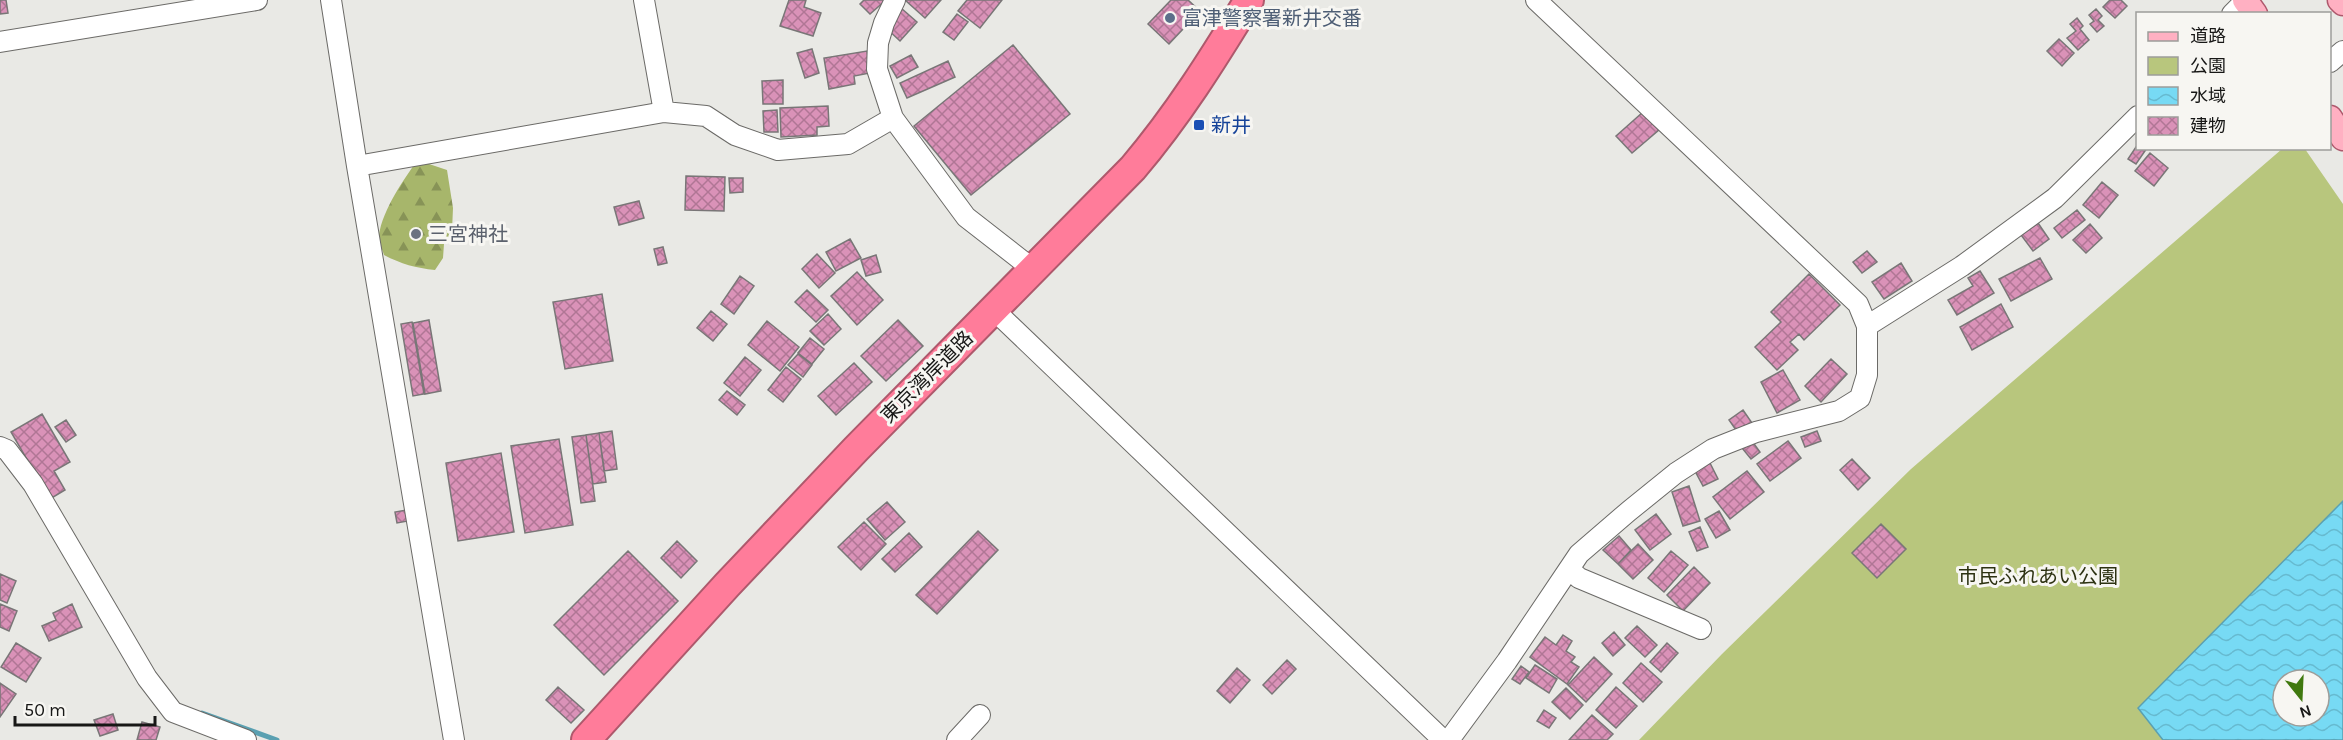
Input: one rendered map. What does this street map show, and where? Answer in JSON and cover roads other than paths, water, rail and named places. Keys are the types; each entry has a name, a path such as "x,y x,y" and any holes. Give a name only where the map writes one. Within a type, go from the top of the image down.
{"highway":[{"name":"東京湾岸道路","path":"586,740 735,576 856,449 1133,168 1166,129 1196,86 1249,0"}],"main road":[{"path":"2340,0 2343,3"},
{"path":"2331,120 2343,138"}],"street":[{"path":"0,42 256,0"},
{"path":"332,0 357,166 454,740"},
{"path":"644,0 664,112"},
{"path":"896,0 884,23 878,43 877,69 893,118 966,217 1034,270"},
{"path":"1449,740 1507,661 1579,554 1676,473 1713,449 1756,432 1839,411 1860,398 1867,375 1868,326 1858,304 1536,0"},
{"path":"2331,61 2343,51"},
{"path":"357,166 664,112 706,116 735,135 778,150 848,144 893,118"},
{"path":"1868,326 1962,266 2055,198 2136,118"},
{"path":"993,310 1443,740"},
{"path":"0,447 7,450 33,484 147,678 173,712 246,740"},
{"path":"1569,569 1579,578 1701,629"},
{"path":"957,740 980,715"}],"water":[{"path":"2343,501 2343,740 2163,740 2138,708"}],"waterway":[{"path":"202,713 277,740"}],"place":[{"name":"富津警察署新井交番","path":"1170,18"},
{"name":"新井","path":"1199,125"},
{"name":"三宮神社","path":"416,234"}],"park label":[{"name":"市民ふれあい公園","path":"2038,576"}]}
